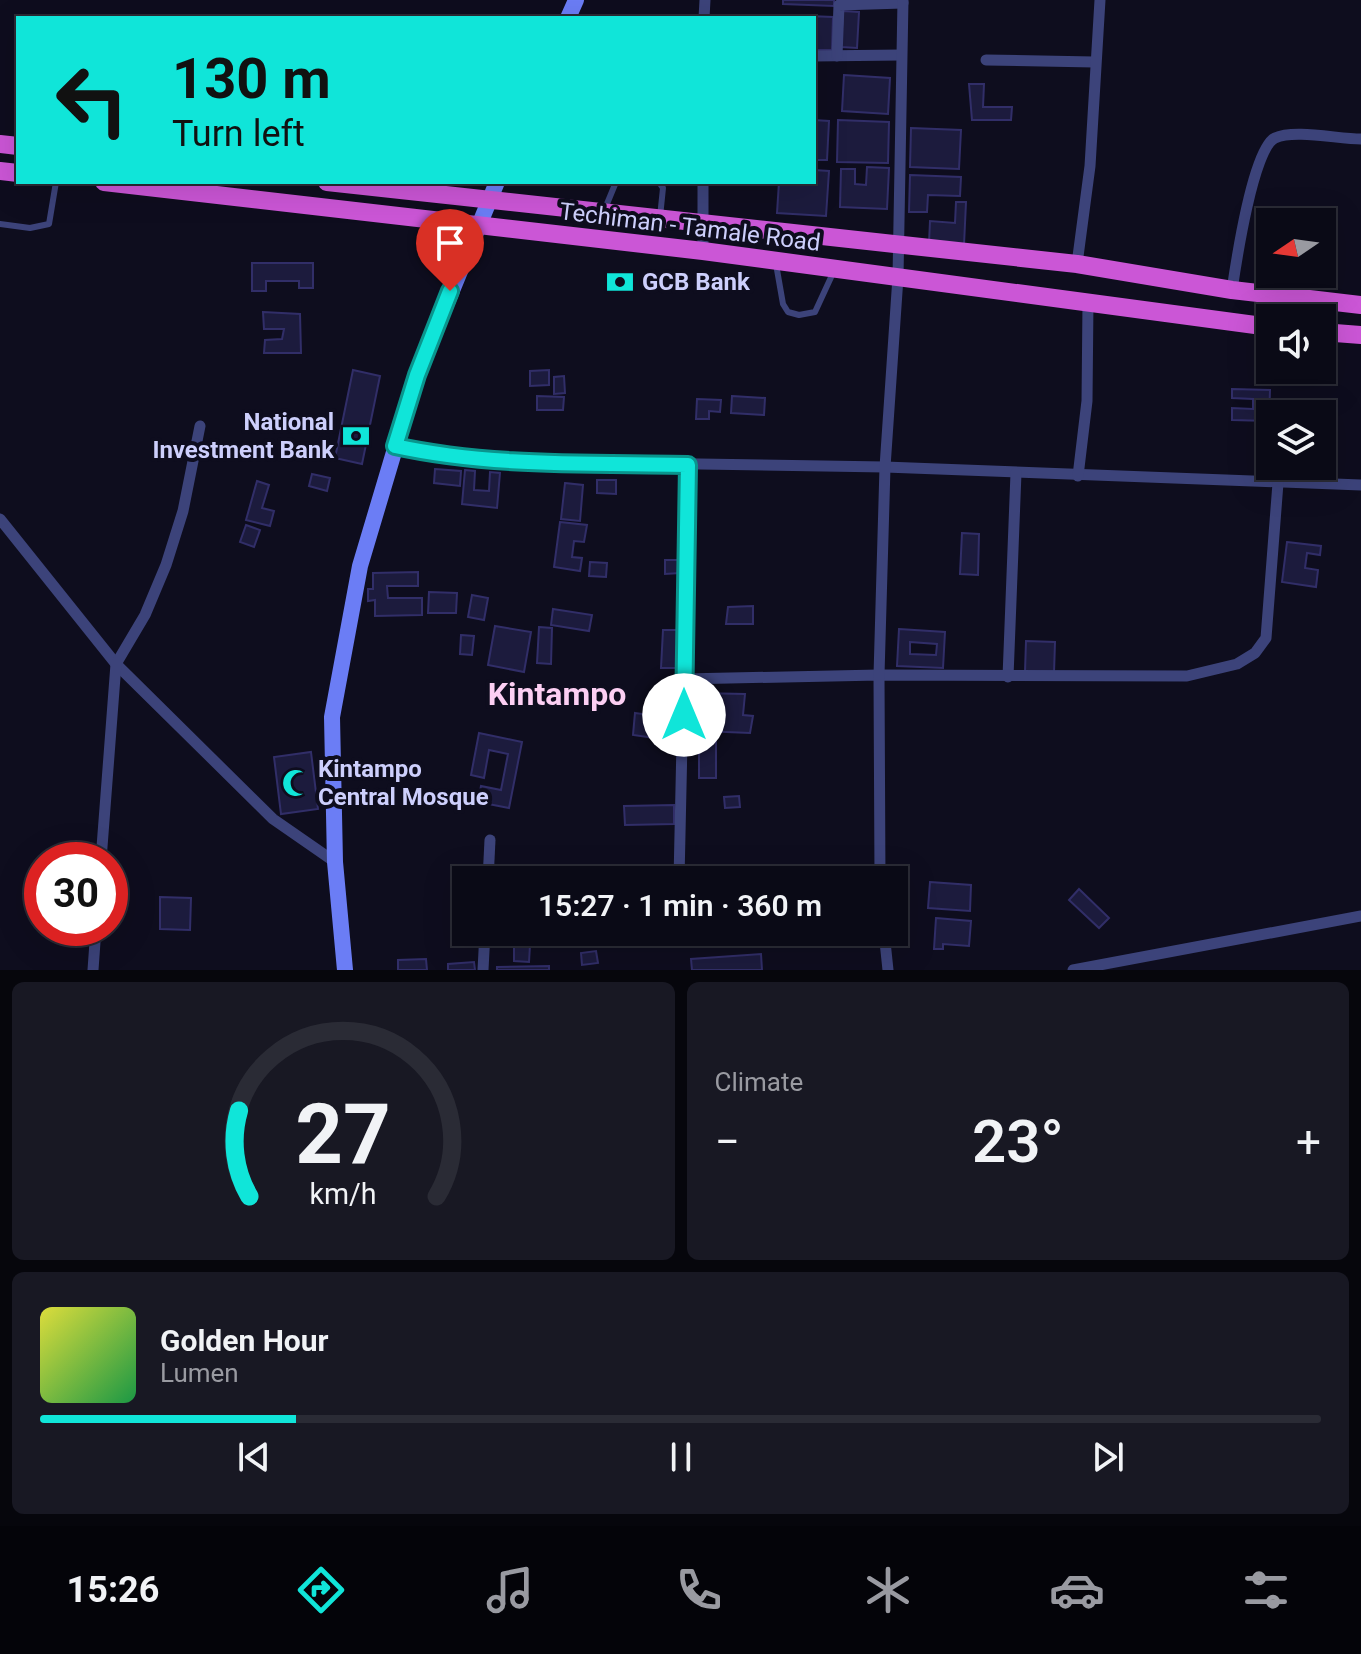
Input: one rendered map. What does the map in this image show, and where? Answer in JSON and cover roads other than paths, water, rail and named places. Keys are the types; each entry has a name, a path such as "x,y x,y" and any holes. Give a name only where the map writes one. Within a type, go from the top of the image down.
{"highway":[{"name":"Techiman - Tamale Road","path":"121,184 703,251 1256,325"},
{"name":"Techiman - Tamale Road","path":"362,184 452,190 489,202 603,215 1077,264 1232,290 1361,305"},
{"path":"784,262 793,234"},
{"path":"1336,333 1361,335"}],"main road":[{"path":"345,970 335,862 332,717 360,566 417,375 461,262 480,227 496,184"}],"street":[{"path":"1077,264 1090,166 1100,0"},
{"path":"837,56 839,5 903,2 898,277 885,467 879,675 880,866"},
{"path":"816,56 901,55"},
{"path":"986,60 1094,62"},
{"path":"1232,290 1248,198 1266,146 1272,139 1292,134 1361,139"},
{"path":"703,184 703,251"},
{"path":"1078,476 1087,401 1088,302"},
{"path":"102,842 116,664 145,615 166,565 183,511 200,426"},
{"path":"395,446 436,455 503,461 885,467 1361,485"},
{"path":"679,866 688,465"},
{"path":"1008,677 1016,473"},
{"path":"684,679 879,675 1187,676 1237,664 1255,653 1266,638 1278,483"},
{"path":"0,519 116,664 273,819 335,862"},
{"path":"489,866 490,840"},
{"path":"1073,970 1361,916"},
{"path":"93,970 95,946"},
{"path":"483,970 484,946"},
{"path":"885,946 888,970"}],"lane":[{"path":"0,224 30,228 49,224 56,184"},
{"path":"603,215 615,184"},
{"path":"660,184 663,188 660,220"},
{"path":"784,262 783,304 788,312 799,315 815,312 822,303 834,268"}],"place":[{"name":"GCB Bank","path":"620,282"},
{"name":"National Investment Bank","path":"356,436"},
{"name":"Kintampo Central Mosque","path":"296,783"}],"district":[{"name":"Kintampo","path":"557,694"}]}
